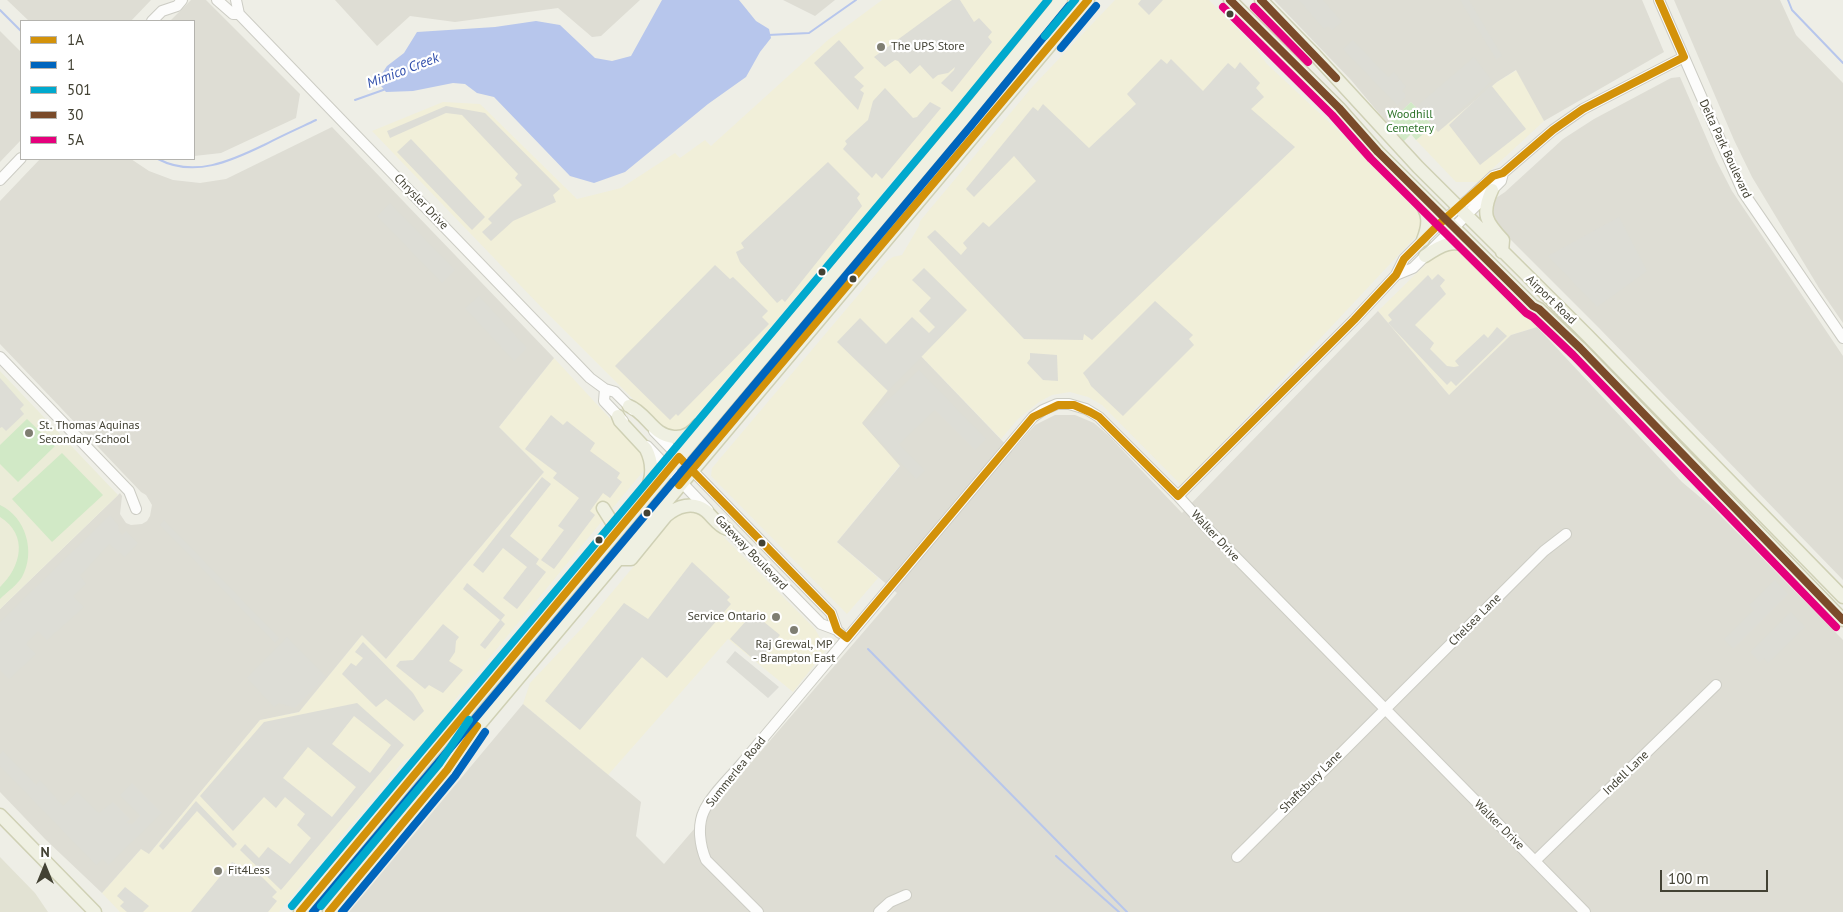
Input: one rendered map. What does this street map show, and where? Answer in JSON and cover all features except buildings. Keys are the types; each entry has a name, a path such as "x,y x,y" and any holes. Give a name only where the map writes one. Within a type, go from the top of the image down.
{"main road":[{"path":"300,912 962,121 1061,0"},
{"path":"329,912 447,770 474,731 1088,0"},
{"name":"Airport Road","path":"1230,0 1339,108 1378,152 1533,306 1539,309 1580,348 1843,620"},
{"name":"Airport Road","path":"1261,0 1418,167 1587,335 1843,597"},
{"path":"1408,181 1410,192 1426,210 1428,217 1428,226 1423,240"},
{"path":"1492,190 1486,205 1486,215 1492,228 1503,240 1502,252"},
{"path":"1425,256 1441,245 1456,243 1469,247 1484,257"},
{"path":"629,406 634,408 660,434 675,437 690,433 717,402 725,402"},
{"path":"618,416 620,421 646,449 651,464 652,478 650,484 631,511 630,516"},
{"path":"618,559 631,559 666,516 682,506 702,508 722,527 727,529"},
{"path":"609,541 613,524 603,508 630,516"},
{"path":"0,815 95,912"}],"street":[{"path":"162,11 164,0"},
{"path":"153,20 162,11 177,6 182,0"},
{"name":"Chrysler Drive","path":"218,0 233,14 239,14 590,378 605,389 615,392 692,470"},
{"path":"236,0 239,14"},
{"name":"Delta Park Boulevard","path":"1659,0 1743,192 1843,338"},
{"path":"1462,212 1493,176 1503,173 1553,130 1583,110 1684,57"},
{"path":"0,180 20,159"},
{"path":"1178,496 1354,320 1396,276 1404,259 1423,240 1450,223 1492,190 1501,181 1503,173"},
{"path":"1396,276 1413,268 1425,256 1450,223"},
{"path":"0,357 129,491 136,509"},
{"path":"605,389 604,401 669,469"},
{"name":"Walker Drive","path":"847,638 1033,416 1058,404 1069,404 1086,409 1099,417 1178,496 1208,529 1585,912"},
{"name":"Gateway Boulevard","path":"669,469 821,624 837,630 847,638"},
{"name":"Gateway Boulevard","path":"692,470 831,613 837,630"},
{"name":"Chelsea Lane","path":"1385,708 1544,551 1566,534"},
{"name":"Summerlea Road","path":"758,912 706,860 702,850 700,825 704,811 847,638"},
{"name":"Indell Lane","path":"1535,861 1716,685"},
{"name":"Shaftsbury Lane","path":"1237,857 1385,708"},
{"path":"879,912 890,902 906,895"}],"shaded area":[{"path":"7,0 151,0 132,20 28,20"},
{"path":"191,0 206,0 300,94 296,118 221,153 195,156 195,20 171,20"},
{"path":"335,0 640,0 601,36 592,37 558,8 455,22 410,16 377,46"},
{"path":"783,0 835,0 815,16"},
{"path":"882,0 1048,0 942,125 888,185 866,219 816,273 685,429 679,432 671,432 662,428 542,308 372,131 443,102 480,104 577,199 621,188 675,153 680,158 705,140 711,146 828,40"},
{"path":"952,0 960,0 974,22 979,18 992,32 988,37 992,42 952,92 941,83 955,67 948,73 938,75 933,79 920,65 910,74 898,61 895,60 885,67 874,57"},
{"path":"1115,0 1209,0 1254,46 1267,64 1345,137 1418,212 1423,218 1419,233 1182,486 1102,405 1088,397 1070,392 1052,395 1039,402 1018,419 1001,439 918,353 900,465 837,542 878,578 847,614 711,476 712,468 887,261 902,255 920,221 1033,86"},
{"path":"1141,0 1163,0 1149,15 1138,4"},
{"path":"1274,0 1642,0 1664,52 1544,121 1516,70 1497,82 1438,132 1411,102 1388,124 1351,80"},
{"path":"1299,0 1323,0 1342,22 1332,30 1328,26 1324,29"},
{"path":"1460,0 1469,0 1502,56 1496,59"},
{"path":"1674,0 1780,0 1796,35 1843,83 1843,323 1819,288 1752,177 1734,140"},
{"path":"0,31 20,51 20,141 0,162"},
{"path":"839,40 864,68 854,77 864,86 860,90 864,93 858,110 814,63"},
{"path":"1353,40 1388,77 1394,72 1406,87 1402,90 1405,98 1397,105 1343,49"},
{"path":"1474,57 1492,81 1439,130 1417,106"},
{"path":"1161,59 1167,64 1171,59 1203,91 1228,63 1235,69 1240,62 1260,83 1256,88 1264,97 1251,109 1295,147 1092,340 1084,334 1083,340 1024,339 927,237 935,230 961,255 967,248 963,243 983,222 989,227 1036,181 1014,156 974,197 966,189 1033,107 1038,111 1043,104 1089,148 1136,104 1127,94"},
{"path":"1517,70 1544,121 1478,182 1456,182 1416,140 1433,126 1438,132 1497,82"},
{"path":"1680,77 1716,160 1732,191 1843,356 1843,580 1600,329 1500,229 1492,214 1496,198 1563,139 1594,119 1671,78"},
{"path":"1491,85 1526,129 1480,165 1449,125"},
{"path":"885,88 913,118 917,117 930,102 941,108 882,179 876,173 872,178 843,149 847,144 845,141 868,120 873,101"},
{"path":"446,106 485,113 560,189 553,195 556,202 513,221 491,241 482,232 492,223 488,219 522,185 515,178 518,174 462,115 446,113 390,138 387,131"},
{"path":"332,127 554,358 499,427 544,472 386,659 362,635 299,712 260,720 149,854 141,849 102,893 45,839 0,792 0,609 120,493 122,496 120,514 126,523 131,525 142,524 147,521 152,505 146,495 141,492 0,344 0,201 39,160 132,160 149,171 173,180 200,183 226,179"},
{"path":"411,139 485,217 472,230 397,152"},
{"path":"828,162 860,194 857,198 862,206 785,302 782,299 777,303 740,262 736,252 744,248 741,243"},
{"path":"390,203 455,270 442,283 377,216"},
{"path":"1619,217 1647,271 1597,307 1548,256"},
{"path":"1452,248 1461,251 1537,327 1511,335 1449,395 1378,311 1437,253"},
{"path":"715,265 730,279 733,277 768,311 762,317 769,324 678,416 676,414 670,420 615,366"},
{"path":"924,268 967,310 888,391 837,342 860,318 886,344 912,317 929,333 935,327 919,311 931,298 912,280"},
{"path":"1438,274 1445,280 1440,286 1446,294 1415,325 1434,343 1430,349 1447,366 1459,366 1455,361 1484,334 1488,338 1497,327 1507,336 1456,386 1451,381 1447,385 1388,323 1392,320 1388,315 1428,275 1432,280"},
{"path":"479,296 527,348 514,361 465,308"},
{"path":"1155,301 1193,335 1189,339 1194,345 1123,416 1091,386 1083,373"},
{"path":"1378,311 1449,395 1511,335 1537,327 1682,482 1713,508 1843,640 1843,912 349,912 523,704 641,802 636,836 664,864 897,593 837,542 900,466 862,423 918,353 1012,451 1035,425 1055,415 1075,415 1094,423 1109,436 1182,513"},
{"path":"1030,353 1057,355 1058,381 1043,380 1027,363 1030,359"},
{"path":"554,358 641,452 645,461 645,469 453,702 449,719 419,753 404,760 279,912 120,912 102,893 141,849 150,853 260,720 299,712 362,635 386,659 544,472 499,427"},
{"path":"919,370 986,439 975,450 935,410 899,444 925,471 916,479 863,424"},
{"name":"St. Thomas Aquinas Secondary School","path":"0,371 118,495 0,609"},
{"path":"0,378 24,405 20,409 24,414 6,431 2,427 0,428"},
{"path":"551,415 563,425 567,421 595,443 590,451 620,473 617,478 622,482 610,498 603,493 590,511 595,515 554,569 541,560 564,530 558,526 579,498 553,478 557,473 525,449"},
{"path":"542,477 551,484 510,536 539,559 536,564 546,572 517,609 503,598 527,567 503,548 483,573 473,565"},
{"path":"683,511 702,515 815,629 826,645 826,650 793,692 728,639 608,775 523,704 530,683 583,627 674,518"},
{"path":"110,515 118,525 122,535 126,531 138,543 125,557 109,544 80,576 86,584 73,596 84,607 47,640 38,631 26,644 36,654 9,679 0,670 0,622"},
{"path":"164,520 279,638 275,643 160,525"},
{"path":"692,562 730,597 727,600 731,604 667,678 642,657 580,730 545,701 624,603 648,619"},
{"path":"1775,580 1788,594 1733,649 1724,639 1754,610 1749,605"},
{"path":"467,583 505,615 501,620 505,624 485,649 480,645 500,620 463,589"},
{"path":"1791,612 1805,627 1768,663 1764,658 1760,662 1750,652"},
{"path":"753,613 780,635 757,662 730,639"},
{"path":"443,624 459,637 456,641 455,652 449,661 463,670 443,693 429,685 425,689 396,666 400,661 413,660"},
{"path":"287,637 326,677 295,708 279,703 274,707 247,678"},
{"path":"363,642 413,693 424,711 414,721 386,699 376,707 342,674 351,663 356,666 363,658 355,652"},
{"path":"735,651 779,687 768,698 726,662"},
{"path":"357,703 404,745 281,890 240,850 245,844 259,858 268,847 290,864 311,838 297,825 305,814 285,797 276,808 264,797 233,831 200,796 264,722","holes":["354,716 391,745 370,773 332,744","308,747 356,787 332,817 283,778"]},
{"path":"3,751 36,785 40,780 63,806 77,792 99,813 113,802 130,819 126,823 132,824 140,816 120,795 132,783 162,813 108,865 103,859 96,865 0,766 0,754"},
{"path":"196,801 237,844 233,848 197,811 163,850 159,846"},
{"path":"0,857 35,893 48,912 0,912"},
{"path":"232,862 246,869 250,865 277,892 272,897 277,901 268,912 191,912"},
{"path":"125,887 149,906 143,912 127,912 120,906 124,902 117,896"}],"green space":[{"name":"Woodhill Cemetery","path":"1411,102 1433,126 1416,140 1411,134 1404,141 1388,124"},
{"path":"27,419 55,446 18,482 0,464 0,445"},
{"path":"62,453 103,495 52,542 12,499"},
{"path":"0,505 9,511 22,526 28,546 28,557 22,577 0,599 0,587 13,570 19,551 15,533 9,524 0,517"}],"water":[{"path":"662,0 739,0 756,21 769,29 771,38 760,52 746,77 708,104 625,172 594,183 570,176 494,97 477,93 465,84 453,83 413,91 386,92 377,81 387,66 404,53 417,32 495,27 536,21 560,25 595,58 612,61 631,56"}],"waterway":[{"name":"Mimico Creek","path":"768,35 809,33 856,0"},
{"path":"1788,0 1792,10 1843,63"},
{"name":"Mimico Creek","path":"0,10 20,30"},
{"name":"Mimico Creek","path":"355,100 386,89"},
{"name":"Mimico Creek","path":"160,160 172,165 185,167 212,165 239,157 316,120"},
{"path":"868,649 1127,912"},
{"path":"1056,856 1119,912"}],"transit line":[{"name":"501","path":"292,906 954,115 1048,0"},
{"name":"501","path":"1045,36 1075,0"},
{"name":"1A","path":"679,485 1088,0"},
{"name":"30","path":"1230,0 1339,108 1378,152 1533,306 1539,309 1580,348 1843,620"},
{"name":"30","path":"1261,0 1336,78"},
{"name":"1A","path":"300,912 679,457 831,613 837,630 847,638 1033,417 1058,405 1074,405 1099,417 1178,496 1354,320 1396,275 1404,259 1437,226 1493,176 1503,173 1553,130 1583,109 1684,57 1659,0"},
{"name":"1","path":"313,912 970,127 1069,6"},
{"name":"1","path":"1061,48 1096,6"},
{"name":"5A","path":"1223,7 1332,115 1371,159 1526,313 1533,317 1573,355 1836,627"},
{"name":"5A","path":"1254,7 1308,62"},
{"name":"501","path":"321,906 439,764 469,720"},
{"name":"1A","path":"329,912 447,770 477,726"},
{"name":"1","path":"342,912 455,776 485,732"}],"place":[{"name":"The UPS Store","path":"881,47"},
{"name":"St. Thomas Aquinas Secondary School","path":"29,433"},
{"name":"Service Ontario","path":"776,617"},
{"name":"Raj Grewal, MP - Brampton East","path":"794,630"},
{"name":"Fit4Less","path":"218,871"}]}
